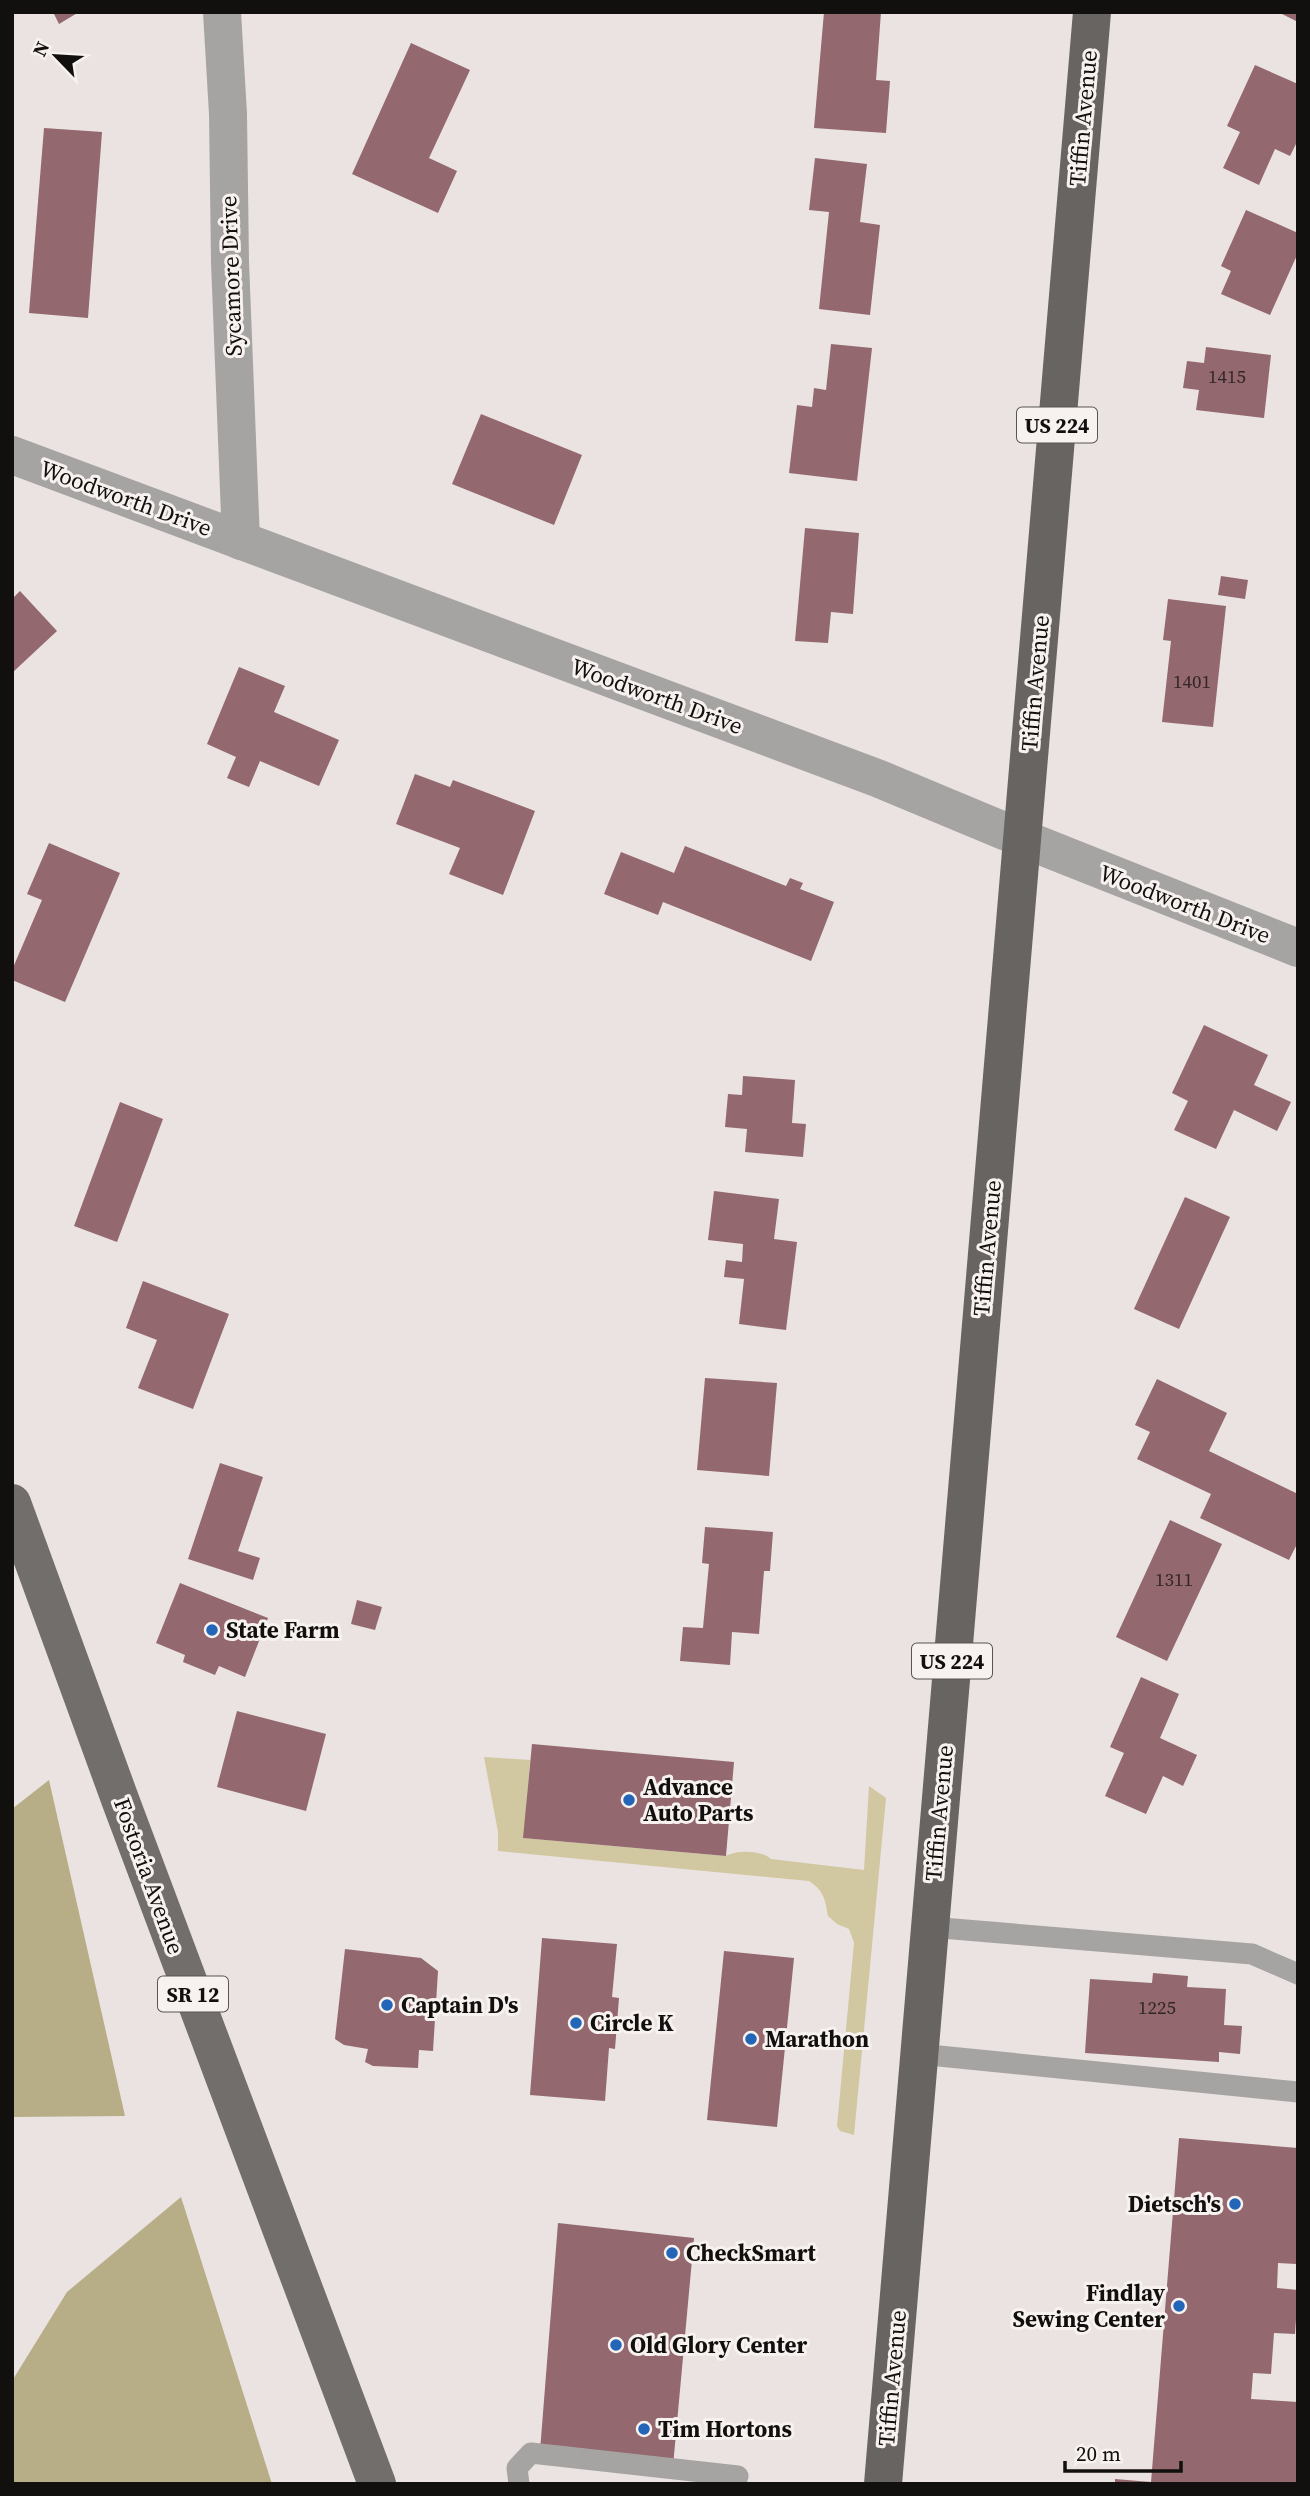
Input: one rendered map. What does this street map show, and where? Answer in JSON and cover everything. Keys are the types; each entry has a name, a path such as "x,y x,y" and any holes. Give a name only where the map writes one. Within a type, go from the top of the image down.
{"highway":[{"name":"Tiffin Avenue","path":"883,2484 1092,12"}],"main road":[{"name":"Fostoria Avenue","path":"12,1503 121,1802 377,2484"}],"street":[{"name":"Sycamore Drive","path":"222,12 228,114 230,262 241,541"},
{"name":"Woodworth Drive","path":"12,455 877,778 1298,948"}],"lane":[{"path":"930,1927 1252,1954 1298,1974"},
{"path":"919,2054 1298,2092"},
{"path":"519,2484 517,2468 531,2453 738,2476 734,2484"}],"shaded area":[{"path":"484,1757 530,1760 524,1838 726,1856 749,1852 771,1859 864,1870 869,1786 886,1798 854,2135 840,2131 837,2126 854,1943 849,1929 828,1916 825,1900 818,1888 809,1881 498,1851 498,1832"},
{"path":"49,1780 125,2116 12,2117 12,1809"},
{"path":"181,2197 272,2484 12,2484 12,2381 67,2292"}],"building":[{"path":"53,12 79,12 59,24"},
{"path":"824,12 881,12 876,80 890,81 886,133 814,128"},
{"path":"1278,12 1298,12 1298,22"},
{"path":"411,43 470,70 429,158 457,171 438,213 352,174"},
{"path":"1255,65 1298,84 1298,140 1290,156 1275,149 1259,185 1223,168 1240,132 1227,126"},
{"path":"44,128 102,132 88,318 29,313"},
{"path":"815,158 867,164 860,222 880,225 870,315 819,309 829,212 809,210"},
{"path":"1246,210 1298,233 1298,253 1270,315 1221,294 1231,271 1221,266"},
{"path":"831,344 872,348 857,481 789,473 797,405 812,407 814,388 826,390"},
{"path":"1206,347 1271,355 1264,418 1196,410 1199,390 1183,388 1187,361 1204,363"},
{"path":"481,414 582,455 554,525 452,484"},
{"path":"805,528 859,533 853,614 831,612 828,643 795,641"},
{"path":"1221,576 1248,580 1245,599 1218,595"},
{"path":"20,591 57,631 12,673 12,599"},
{"path":"1168,599 1226,606 1213,727 1162,722 1171,641 1163,640"},
{"path":"239,667 285,686 274,712 339,740 319,786 260,761 249,787 227,778 236,757 207,744"},
{"path":"415,774 450,787 453,780 535,811 503,895 449,874 460,848 396,824"},
{"path":"49,843 120,873 65,1002 12,980 12,970 42,900 27,894"},
{"path":"685,846 786,886 790,878 803,883 800,889 834,902 811,961 663,902 658,915 604,894 621,852 674,873"},
{"path":"1204,1025 1268,1055 1254,1085 1291,1102 1277,1131 1234,1110 1216,1149 1174,1130 1188,1101 1172,1093"},
{"path":"743,1076 795,1080 792,1123 806,1124 803,1157 745,1152 747,1129 725,1127 728,1094 742,1095"},
{"path":"120,1102 163,1119 117,1242 74,1226"},
{"path":"714,1191 779,1199 774,1239 797,1242 786,1330 739,1324 744,1279 724,1277 726,1260 742,1262 743,1244 708,1240"},
{"path":"1185,1197 1230,1217 1179,1329 1134,1309"},
{"path":"143,1281 229,1314 193,1409 138,1388 157,1340 126,1328"},
{"path":"705,1378 777,1383 769,1476 697,1470"},
{"path":"1157,1379 1227,1413 1209,1451 1298,1494 1298,1542 1289,1560 1200,1518 1211,1494 1137,1459 1150,1432 1135,1425"},
{"path":"220,1463 263,1477 238,1551 260,1558 253,1580 188,1559"},
{"path":"1170,1520 1222,1544 1167,1661 1116,1637"},
{"path":"705,1527 773,1532 770,1571 764,1571 759,1634 732,1632 730,1665 680,1661 683,1627 703,1628 709,1564 702,1563"},
{"name":"State Farm","path":"180,1583 268,1618 245,1677 219,1666 215,1675 183,1662 185,1655 156,1643"},
{"path":"357,1600 382,1607 375,1630 351,1624"},
{"path":"1141,1677 1179,1694 1160,1738 1197,1755 1183,1786 1163,1776 1146,1814 1105,1796 1124,1753 1110,1747"},
{"path":"237,1711 326,1734 306,1811 217,1787"},
{"name":"Advance Auto Parts","path":"532,1744 734,1762 726,1856 523,1838"},
{"name":"Circle K","path":"542,1938 617,1944 612,1997 619,1998 615,2049 609,2048 605,2101 530,2095"},
{"name":"Captain D's","path":"345,1949 421,1958 438,1971 433,2051 419,2050 418,2068 373,2066 365,2062 368,2049 344,2045 335,2039"},
{"name":"Marathon","path":"724,1951 794,1958 777,2127 707,2120"},
{"path":"1153,1973 1188,1976 1187,1987 1226,1989 1224,2025 1242,2026 1240,2054 1219,2052 1219,2062 1085,2053 1090,1979 1152,1983"},
{"path":"1179,2138 1298,2148 1296,2264 1278,2263 1277,2288 1298,2290 1295,2334 1274,2333 1271,2374 1253,2373 1251,2399 1298,2402 1298,2484 1115,2484 1115,2479 1151,2482"},
{"name":"Old Glory Center","path":"558,2223 694,2238 673,2466 540,2451"}],"place":[{"name":"State Farm","path":"212,1630"},
{"name":"Advance Auto Parts","path":"629,1800"},
{"name":"Captain D's","path":"387,2005"},
{"name":"Circle K","path":"576,2023"},
{"name":"Marathon","path":"751,2039"},
{"name":"Dietsch's","path":"1235,2204"},
{"name":"CheckSmart","path":"672,2253"},
{"name":"Findlay Sewing Center","path":"1179,2306"},
{"name":"Old Glory Center","path":"616,2345"},
{"name":"Tim Hortons","path":"644,2429"}]}
